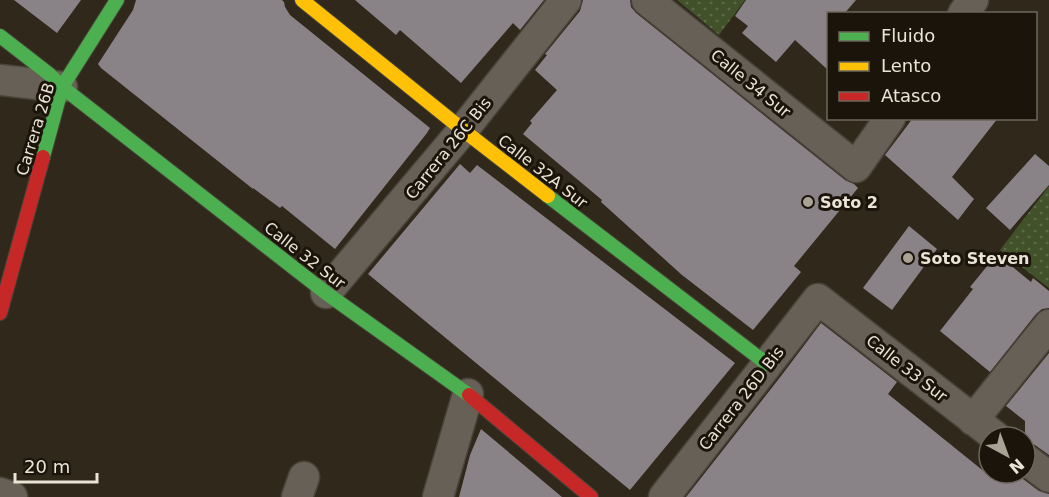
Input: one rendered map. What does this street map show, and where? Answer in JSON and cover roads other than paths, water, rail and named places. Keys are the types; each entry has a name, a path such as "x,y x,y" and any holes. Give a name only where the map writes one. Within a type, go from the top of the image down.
{"street":[{"name":"Carrera 26B","path":"0,313 62,87 117,0"},
{"name":"Calle 32A Sur","path":"302,0 464,130 767,364"},
{"name":"Carrera 26C Bis","path":"326,293 464,130 566,0"},
{"name":"Calle 34 Sur","path":"647,0 855,167 889,120"},
{"name":"Calle 32 Sur","path":"0,36 326,293 468,394 591,497"},
{"path":"0,80 62,87"},
{"name":"Carrera 26D Bis","path":"664,497 818,300"},
{"name":"Calle 33 Sur","path":"818,300 980,425"},
{"path":"987,425 1049,325"},
{"path":"438,497 468,394"},
{"path":"0,494 12,497"}],"place":[{"name":"Soto 2","path":"808,202"},
{"name":"Soto Steven","path":"908,258"}]}
